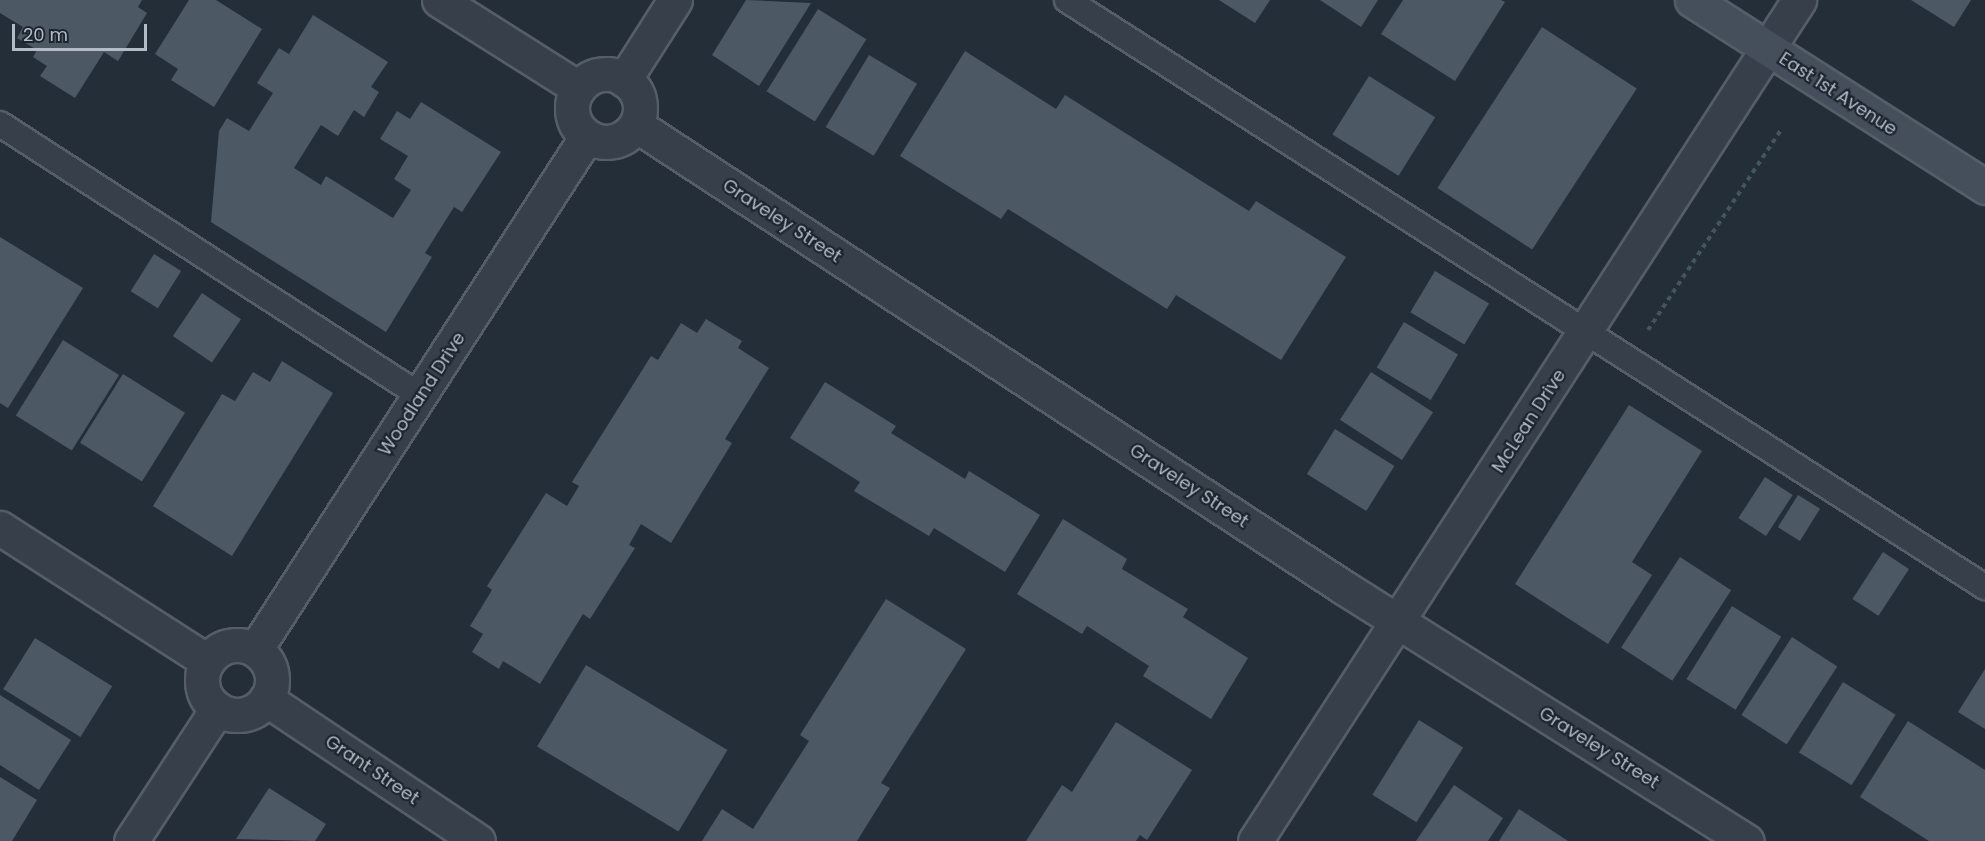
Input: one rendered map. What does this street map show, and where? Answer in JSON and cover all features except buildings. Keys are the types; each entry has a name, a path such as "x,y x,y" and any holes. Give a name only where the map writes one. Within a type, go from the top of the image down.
{"main road":[{"name":"East 1st Avenue","path":"1692,0 1985,187"}],"street":[{"path":"439,0 578,88"},
{"path":"624,80 675,0"},
{"name":"McLean Drive","path":"1255,841 1588,331 1799,0"},
{"path":"599,75 624,80 639,100 636,125 614,142 587,136 572,115 578,88 599,75"},
{"name":"Graveley Street","path":"636,125 1398,622 1747,841"},
{"name":"Woodland Drive","path":"255,650 587,136"},
{"path":"0,528 207,661"},
{"path":"243,645 255,650 266,659 272,673 266,699 244,715 217,709 202,687 207,661 229,646 243,645"},
{"name":"Grant Street","path":"266,699 478,841"},
{"path":"131,841 217,709"}],"lane":[{"path":"1067,0 1588,331 1985,587"},
{"path":"0,124 421,396"}],"path":[{"path":"1629,358 1781,129"}]}
